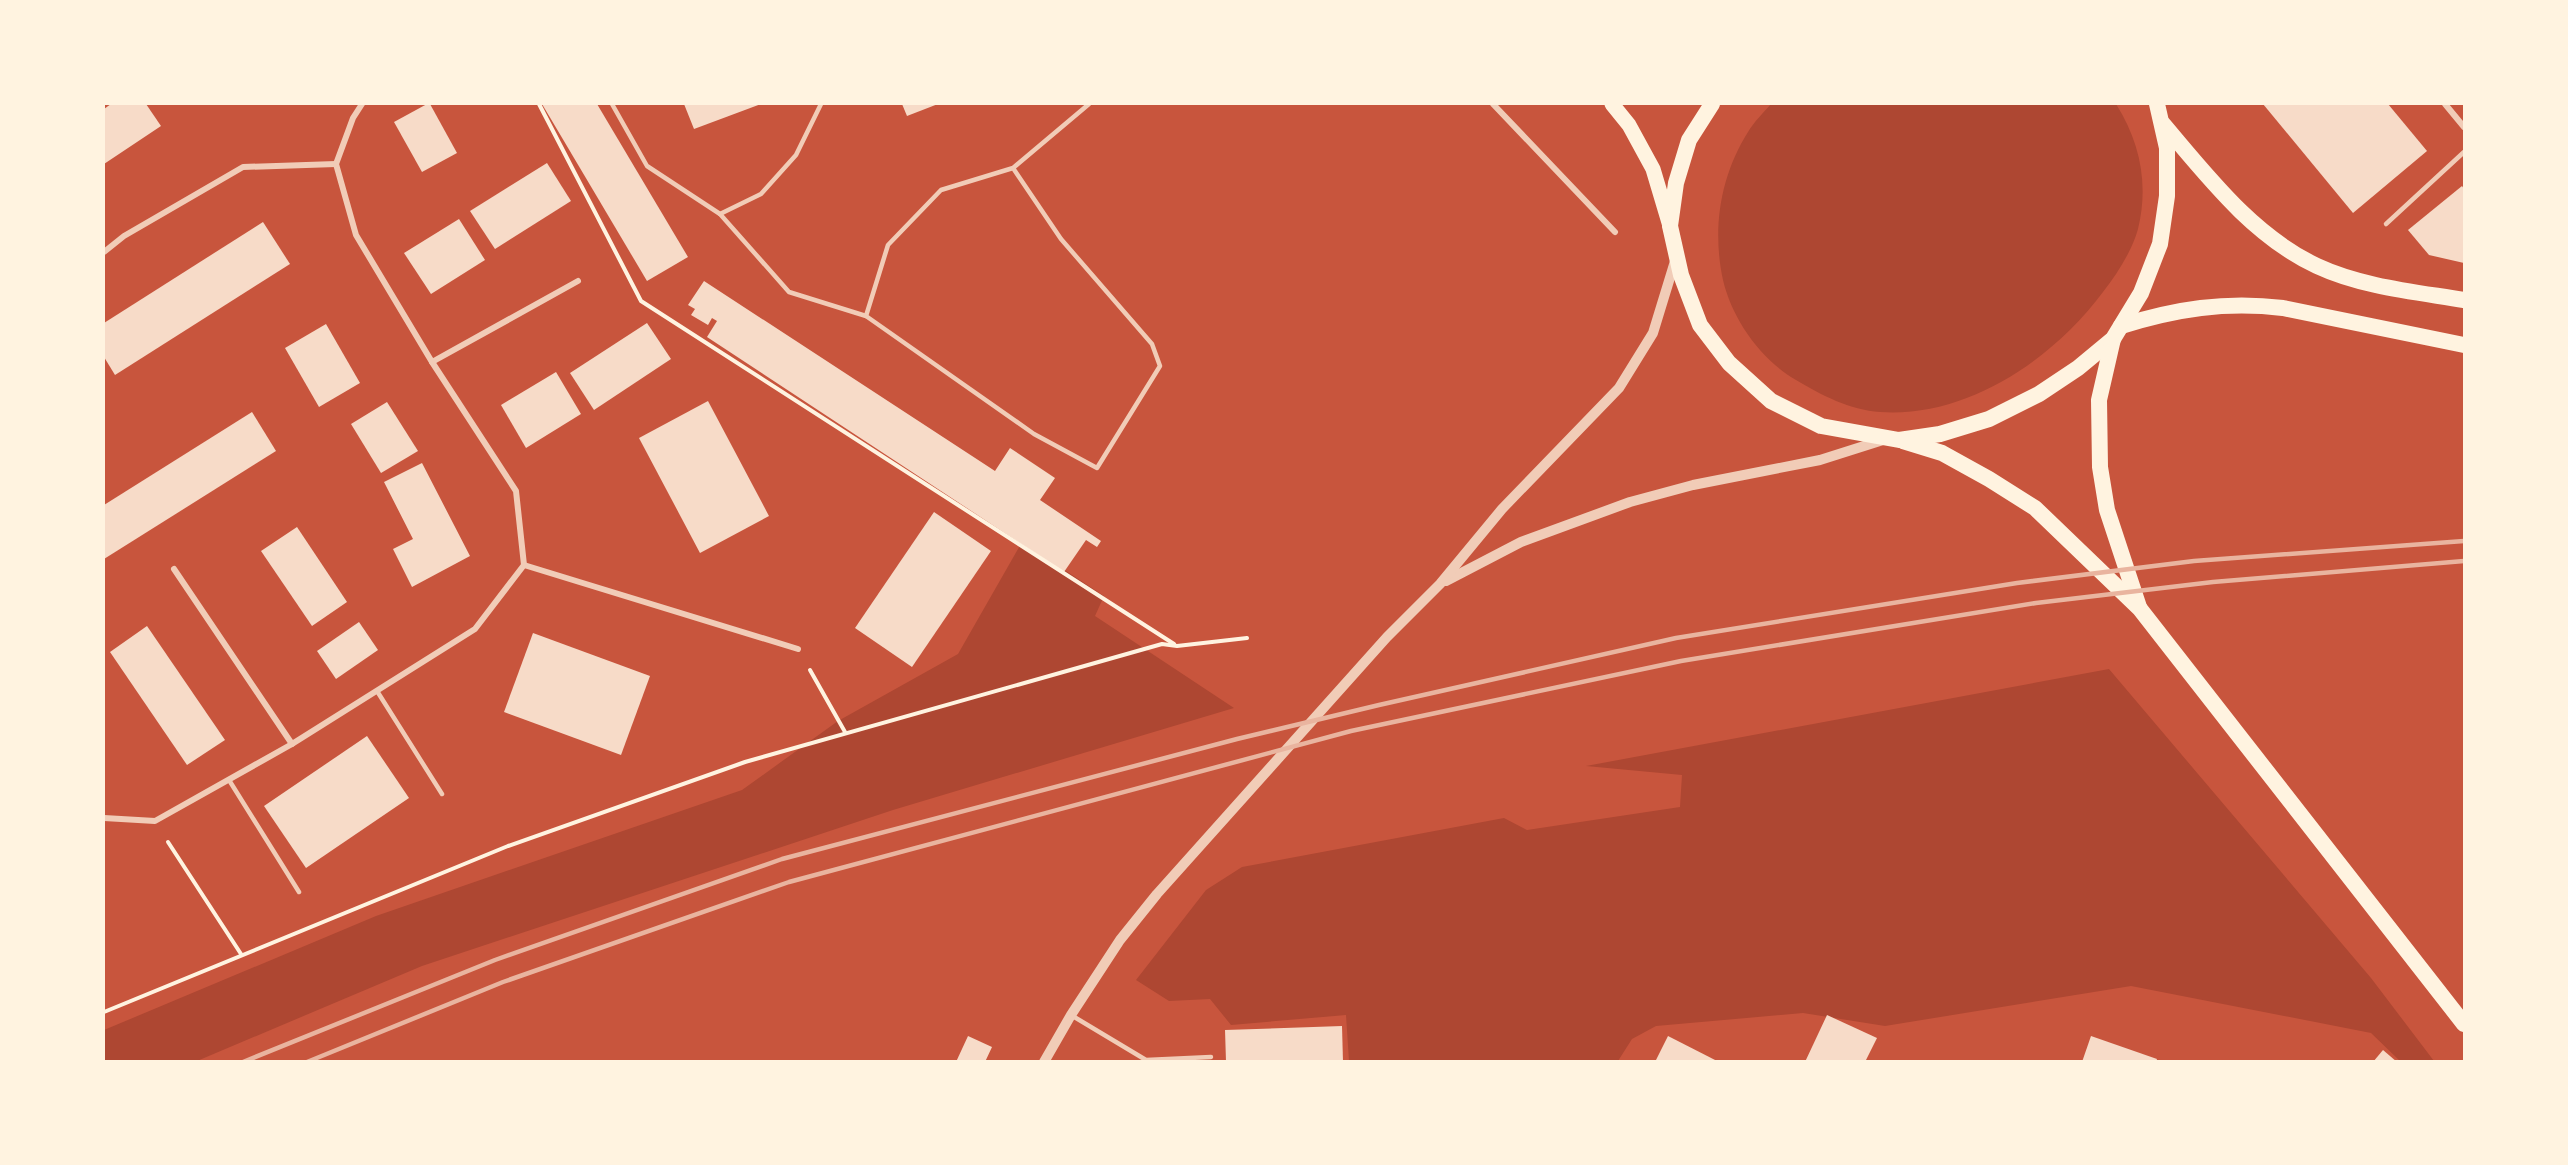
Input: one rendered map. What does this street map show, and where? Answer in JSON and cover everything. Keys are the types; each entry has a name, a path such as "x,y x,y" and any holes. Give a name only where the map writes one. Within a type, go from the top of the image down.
{"highway":[{"path":"1712,104 1689,140 1676,183 1670,226 1681,275 1700,325 1729,363 1771,401 1821,426 1892,439 1941,453 2035,508 2140,609 2464,1024"},
{"path":"1892,439 1940,434 1989,419 2039,394 2078,368 2117,332 2141,293 2160,244 2168,196 2167,148 2157,104"},
{"path":"2161,121 2207,175 2264,233 2291,252 2319,267 2350,277 2464,300"},
{"path":"2117,332 2163,313 2229,304 2303,312 2464,345"},
{"path":"2117,332 2099,400 2100,467 2107,510 2140,609"}],"main road":[{"path":"1612,104 1629,125 1653,169 1670,226"}],"street":[{"path":"104,818 155,821 292,744 475,629 524,565 516,491 432,362 356,235 336,164 353,118 362,104"},
{"path":"1493,104 1616,232"},
{"path":"2445,104 2464,126"},
{"path":"104,252 124,236 243,167 336,164"},
{"path":"1044,1062 1071,1015 1120,940 1157,894 1387,637 1440,584 1502,509 1619,388 1653,333 1677,254"},
{"path":"432,362 578,281"},
{"path":"1440,584 1521,542 1630,502 1693,485 1820,460 1892,439"},
{"path":"524,565 798,649"},
{"path":"174,569 292,744"}],"lane":[{"path":"612,104 647,166 720,214 789,292 866,316 1034,434 1096,468 1160,366 1152,344 1061,239 1013,168"},
{"path":"720,214 761,194 796,155 821,104"},
{"path":"866,316 888,245 941,190 1013,168 1089,104"},
{"path":"2386,224 2464,152"},
{"path":"377,691 442,794"},
{"path":"229,780 299,892"},
{"path":"1071,1015 1146,1060 1211,1057"}],"path":[{"path":"538,104 641,301 1177,646"},
{"path":"104,1012 508,846 745,762 1162,644 1177,646 1247,638"},
{"path":"798,649 845,732"},
{"path":"155,821 241,954"}],"shaded area":[{"path":"1771,104 2116,104 2131,133 2140,164 2143,196 2138,229 2119,270 2083,317 2034,361 2006,379 1976,394 1945,405 1913,411 1869,411 1847,405 1806,386 1783,372 1760,350 1733,309 1723,280 1718,242 1725,185 1738,149 1756,121"},
{"path":"1022,542 1104,596 1095,616 1234,708 893,810 422,966 197,1061 104,1062 104,1030 376,916 742,790 838,721 958,654"},
{"path":"2109,669 2371,978 2434,1061 2400,1061 2371,1033 2131,986 1885,1026 1803,1013 1656,1026 1632,1039 1618,1061 1349,1061 1346,1015 1231,1025 1210,999 1169,1001 1136,980 1206,890 1242,867 1504,818 1527,830 1680,807 1682,775 1586,766"}],"building":[{"path":"111,104 146,104 161,126 104,164 104,109"},
{"path":"430,104 457,153 422,172 394,122"},
{"path":"542,104 597,104 688,257 647,281"},
{"path":"684,104 761,104 694,129"},
{"path":"902,104 938,104 907,116"},
{"path":"2263,104 2388,104 2427,151 2353,213"},
{"path":"547,163 571,201 495,249 470,211"},
{"path":"2462,186 2464,189 2464,263 2429,255 2408,230"},
{"path":"459,219 485,260 431,294 404,253"},
{"path":"263,222 290,264 115,375 104,357 104,323"},
{"path":"704,281 995,471 1010,448 1055,478 1040,500 1101,541 1097,547 1086,540 1064,572 707,337 717,321 712,318 708,325 691,315 695,309 688,305"},
{"path":"647,323 671,359 594,410 570,373"},
{"path":"326,324 360,383 319,407 285,348"},
{"path":"556,372 581,414 526,448 501,405"},
{"path":"708,401 769,516 700,553 639,438"},
{"path":"387,402 418,451 381,473 351,424"},
{"path":"252,412 276,451 104,559 104,505"},
{"path":"422,463 470,556 412,587 393,549 413,539 384,482"},
{"path":"934,512 991,551 912,667 855,628"},
{"path":"297,527 347,602 312,626 261,551"},
{"path":"359,622 378,650 336,679 317,651"},
{"path":"147,626 225,740 187,765 110,652"},
{"path":"533,633 650,676 621,755 504,712"},
{"path":"367,736 409,798 306,868 264,806"},
{"path":"1827,1015 1877,1038 1865,1062 1805,1062"},
{"path":"1342,1026 1343,1062 1226,1062 1225,1030"},
{"path":"968,1036 992,1047 985,1062 956,1062"},
{"path":"1668,1036 1719,1062 1655,1062"},
{"path":"2091,1036 2157,1059 2156,1062 2082,1062"},
{"path":"2383,1050 2397,1062 2373,1062"}],"railway":[{"path":"243,1062 495,960 782,859 1237,739 1379,705 1676,638 2017,583 2194,561 2464,541"},
{"path":"307,1062 503,982 789,882 1351,731 1681,661 2036,603 2213,582 2464,561"}]}
